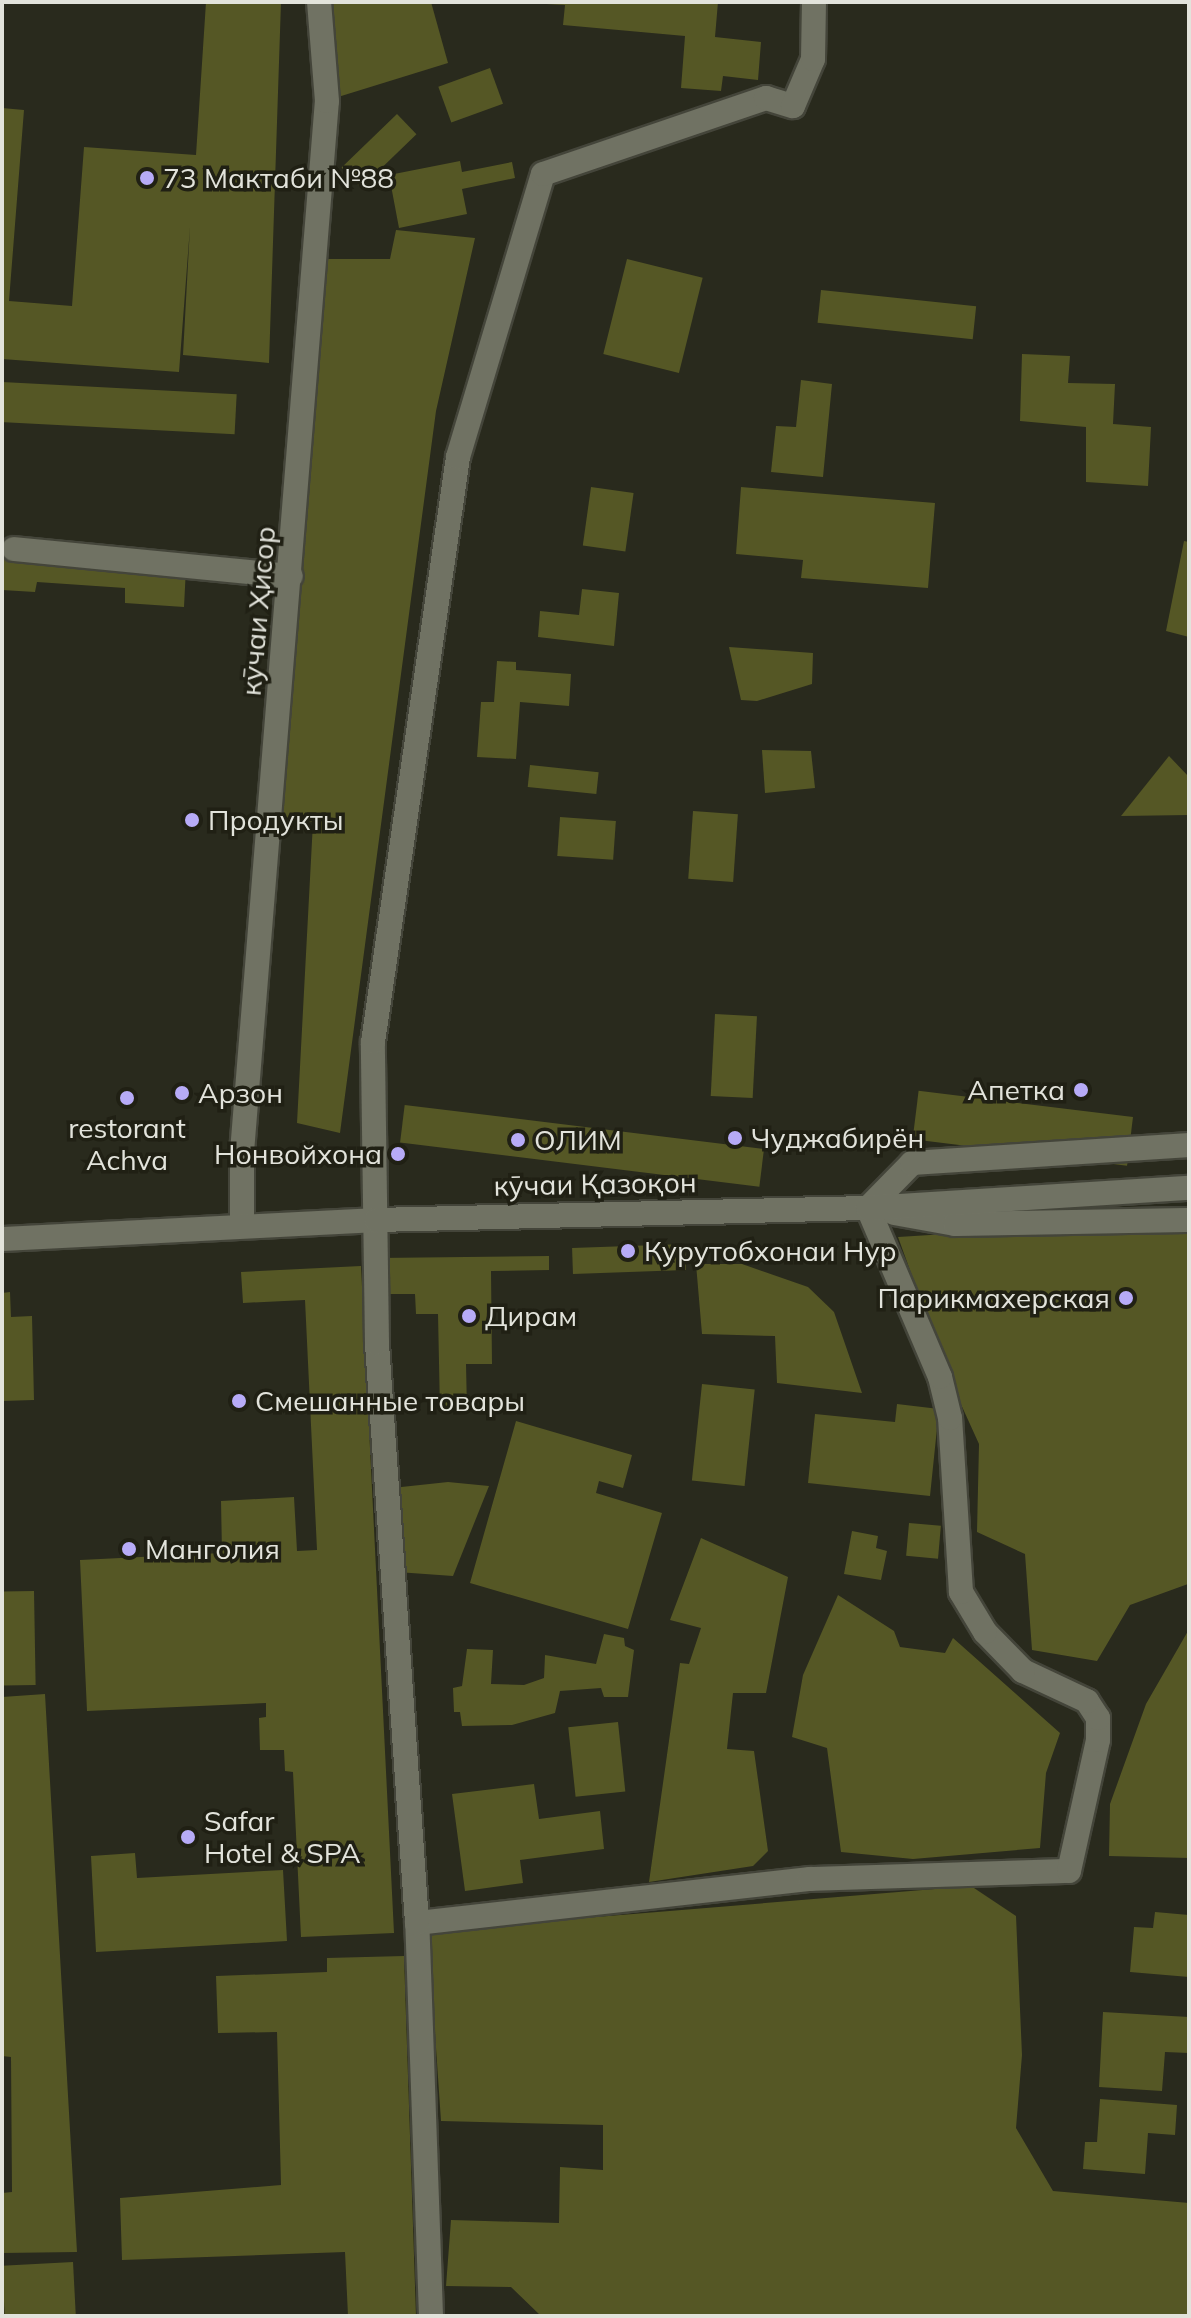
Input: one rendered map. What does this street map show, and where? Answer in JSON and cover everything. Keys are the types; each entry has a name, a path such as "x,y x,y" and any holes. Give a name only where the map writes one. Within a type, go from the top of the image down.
{"street":[{"name":"кӯчаи Ҳисор","path":"242,1226 242,1152 291,576 327,101 319,2"},
{"path":"431,2316 417,1923 377,1343 373,1042 458,457 543,174 766,98 793,106 813,59 814,2"},
{"path":"14,549 291,576"},
{"path":"868,1208 912,1163 1189,1145"},
{"name":"кӯчаи Қазоқон","path":"2,1239 376,1220 868,1208 1189,1188"},
{"path":"417,1923 810,1879 1069,1871 1098,1740 1098,1718 1087,1701 1023,1671 985,1632 961,1592 950,1418 940,1377 868,1208"},
{"path":"868,1208 955,1224 1189,1220"}],"green space":[{"path":"206,2 281,2 269,363 183,355 190,227 179,372 2,359 2,108 24,110 9,301 72,306 84,147 196,155"},
{"path":"323,2 431,2 448,63 338,97"},
{"path":"718,2 715,37 761,42 758,80 723,76 721,91 681,88 685,36 563,25 565,5 546,4"},
{"path":"490,68 503,104 451,123 438,87"},
{"path":"397,114 416,134 361,188 342,167"},
{"path":"460,161 462,172 512,162 515,178 462,189 467,214 399,228 389,175"},
{"path":"396,230 475,238 436,411 340,1133 297,1123 313,822 283,817 297,487 322,259 390,259"},
{"path":"627,259 703,278 679,373 603,354"},
{"path":"821,290 976,306 973,339 818,323"},
{"path":"1022,354 1070,356 1068,383 1115,384 1113,424 1151,427 1148,486 1086,482 1086,427 1020,421"},
{"path":"801,380 832,384 823,477 771,472 776,426 796,427"},
{"path":"2,382 237,394 235,434 2,422"},
{"path":"591,487 634,493 625,551 583,545"},
{"path":"741,487 935,503 928,588 801,578 803,560 736,554"},
{"path":"1184,541 1189,542 1189,637 1166,631"},
{"path":"2,555 186,568 184,607 125,603 125,588 37,582 35,592 2,590"},
{"path":"582,589 619,593 614,646 538,637 540,611 579,615"},
{"path":"729,647 813,653 812,684 757,701 741,700"},
{"path":"497,661 516,662 516,670 571,674 569,706 520,702 516,759 477,757 481,702 494,702"},
{"path":"762,750 811,751 815,788 765,793"},
{"path":"1169,756 1189,777 1189,815 1121,816"},
{"path":"530,765 599,772 596,794 528,787"},
{"path":"693,811 738,814 733,882 688,879"},
{"path":"560,817 616,821 613,860 557,856"},
{"path":"715,1014 757,1016 753,1098 711,1096"},
{"path":"919,1091 1133,1117 1127,1166 913,1139"},
{"path":"405,1105 764,1149 759,1187 400,1143"},
{"path":"1189,1219 1189,1858 1109,1856 1110,1804 1146,1704 1188,1631 1188,1584 1130,1605 1097,1661 1032,1650 1025,1554 977,1532 979,1444 949,1378 898,1237"},
{"path":"685,1244 686,1270 573,1274 572,1248"},
{"path":"549,1256 549,1270 491,1271 492,1364 466,1364 467,1410 440,1411 438,1314 416,1314 415,1294 379,1294 378,1258"},
{"path":"696,1264 742,1264 808,1287 834,1312 862,1393 777,1383 775,1336 702,1334"},
{"path":"361,1266 394,1933 301,1937 293,1772 285,1771 284,1750 260,1750 259,1718 266,1717 266,1703 87,1711 80,1560 222,1553 221,1501 294,1497 297,1551 317,1550 305,1300 243,1303 241,1272"},
{"path":"10,1292 11,1317 32,1316 34,1400 2,1401 2,1293"},
{"path":"702,1384 755,1390 745,1486 692,1480"},
{"path":"897,1404 939,1409 930,1496 808,1483 815,1414 895,1422"},
{"path":"516,1421 632,1455 623,1488 599,1481 596,1493 662,1513 628,1629 470,1583"},
{"path":"448,1482 489,1486 453,1576 397,1572 392,1488"},
{"path":"909,1523 941,1526 938,1559 906,1556"},
{"path":"852,1531 878,1536 876,1548 887,1551 881,1580 844,1574"},
{"path":"701,1538 788,1577 766,1693 733,1693 727,1749 754,1751 768,1851 753,1866 649,1882 680,1663 689,1664 701,1628 670,1620"},
{"path":"34,1591 36,1685 4,1686 2,1592"},
{"path":"838,1595 894,1631 900,1647 945,1653 953,1638 1060,1733 1046,1773 1040,1848 913,1859 841,1852 827,1748 792,1737 803,1675"},
{"path":"604,1634 624,1638 625,1646 634,1650 628,1697 604,1697 601,1688 560,1691 555,1713 512,1725 462,1726 460,1712 454,1712 453,1688 462,1686 467,1649 493,1650 491,1684 524,1685 544,1678 545,1655 596,1664"},
{"path":"45,1694 77,2252 2,2253 2,2193 12,2192 11,2057 2,2056 2,1697"},
{"path":"618,1722 625,1792 576,1797 568,1727"},
{"path":"534,1784 539,1819 600,1811 604,1849 520,1860 523,1883 465,1891 452,1794"},
{"path":"135,1853 137,1878 283,1870 287,1941 96,1952 91,1856"},
{"path":"971,1886 1016,1916 1022,2055 1016,2128 1053,2191 1189,2203 1189,2316 541,2316 511,2287 446,2286 451,2220 559,2223 560,2167 603,2170 603,2125 441,2121 428,1931"},
{"path":"1155,1912 1189,1915 1189,1977 1130,1972 1134,1927 1153,1928"},
{"path":"404,1956 416,2316 348,2316 345,2252 122,2260 120,2198 281,2185 277,2032 218,2033 216,1976 327,1972 327,1958"},
{"path":"1103,2012 1189,2017 1189,2053 1165,2052 1162,2091 1099,2087"},
{"path":"1100,2099 1177,2105 1175,2135 1148,2133 1145,2174 1083,2169 1085,2142 1097,2142"},
{"path":"73,2262 76,2316 5,2316 2,2266"}],"place":[{"name":"73 Мактаби №88","path":"147,178"},
{"name":"Продукты","path":"192,820"},
{"name":"Апетка","path":"1081,1090"},
{"name":"Арзон","path":"182,1093"},
{"name":"restorant Achva","path":"127,1098"},
{"name":"Чуджабирён","path":"735,1138"},
{"name":"ОЛИМ","path":"518,1140"},
{"name":"Нонвойхона","path":"398,1154"},
{"name":"Курутобхонаи Нур","path":"628,1251"},
{"name":"Парикмахерская","path":"1126,1298"},
{"name":"Дирам","path":"469,1316"},
{"name":"Смешанные товары","path":"239,1401"},
{"name":"Манголия","path":"129,1549"},
{"name":"Safar Hotel & SPA","path":"188,1837"}]}
